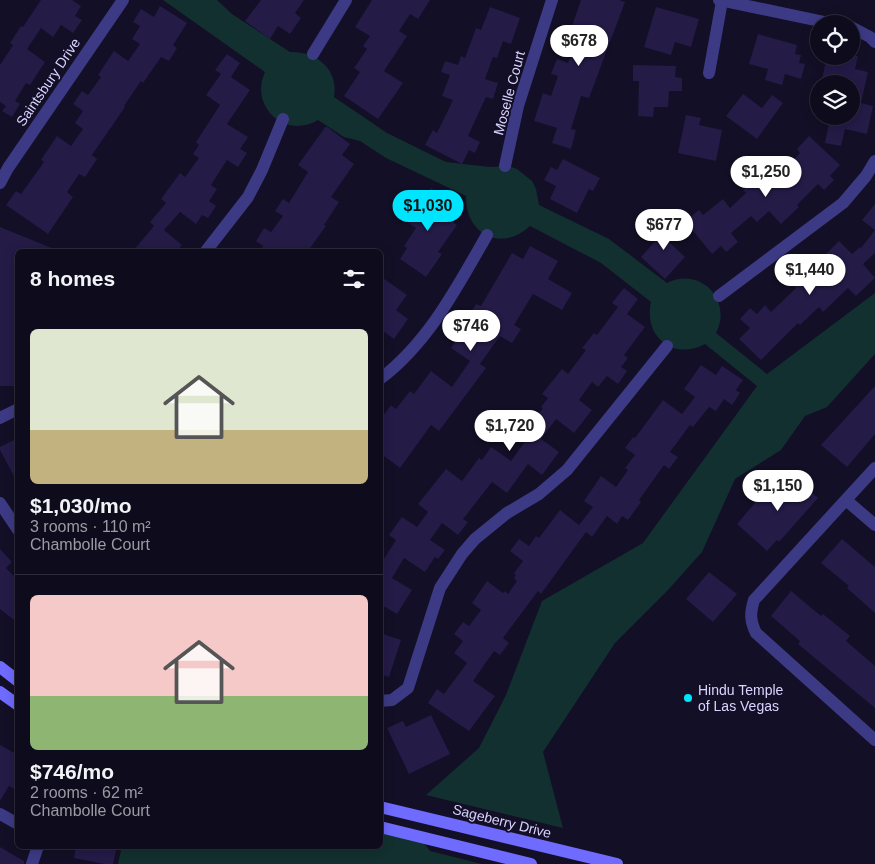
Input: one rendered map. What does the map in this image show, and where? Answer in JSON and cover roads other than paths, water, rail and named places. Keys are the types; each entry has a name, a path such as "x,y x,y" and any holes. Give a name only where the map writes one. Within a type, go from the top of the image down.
{"street":[{"name":"Saintsbury Drive","path":"0,183 8,168 123,0"},
{"path":"313,54 346,0"},
{"name":"Moselle Court","path":"505,166 518,106 552,0"},
{"path":"709,73 720,0 810,19"},
{"path":"860,32 875,42"},
{"path":"208,249 248,197 262,170 283,120"},
{"path":"719,296 843,203 866,176 875,161"},
{"path":"383,376 406,356 444,310 486,236"},
{"path":"383,701 392,700 408,688 440,588 462,554 475,538 507,513 539,494 567,470 667,346"},
{"path":"0,418 15,410"},
{"path":"875,468 754,600 750,611 751,623 756,633 875,740"},
{"path":"846,500 875,525"},
{"path":"0,503 15,526"},
{"path":"0,667 15,679"},
{"path":"0,692 15,703"},
{"name":"Sageberry Drive","path":"383,808 617,864"},
{"path":"0,814 15,822"},
{"path":"383,828 531,864"},
{"path":"32,864 37,849"}],"place":[{"name":"Hindu Temple of Las Vegas","path":"688,698"}]}
